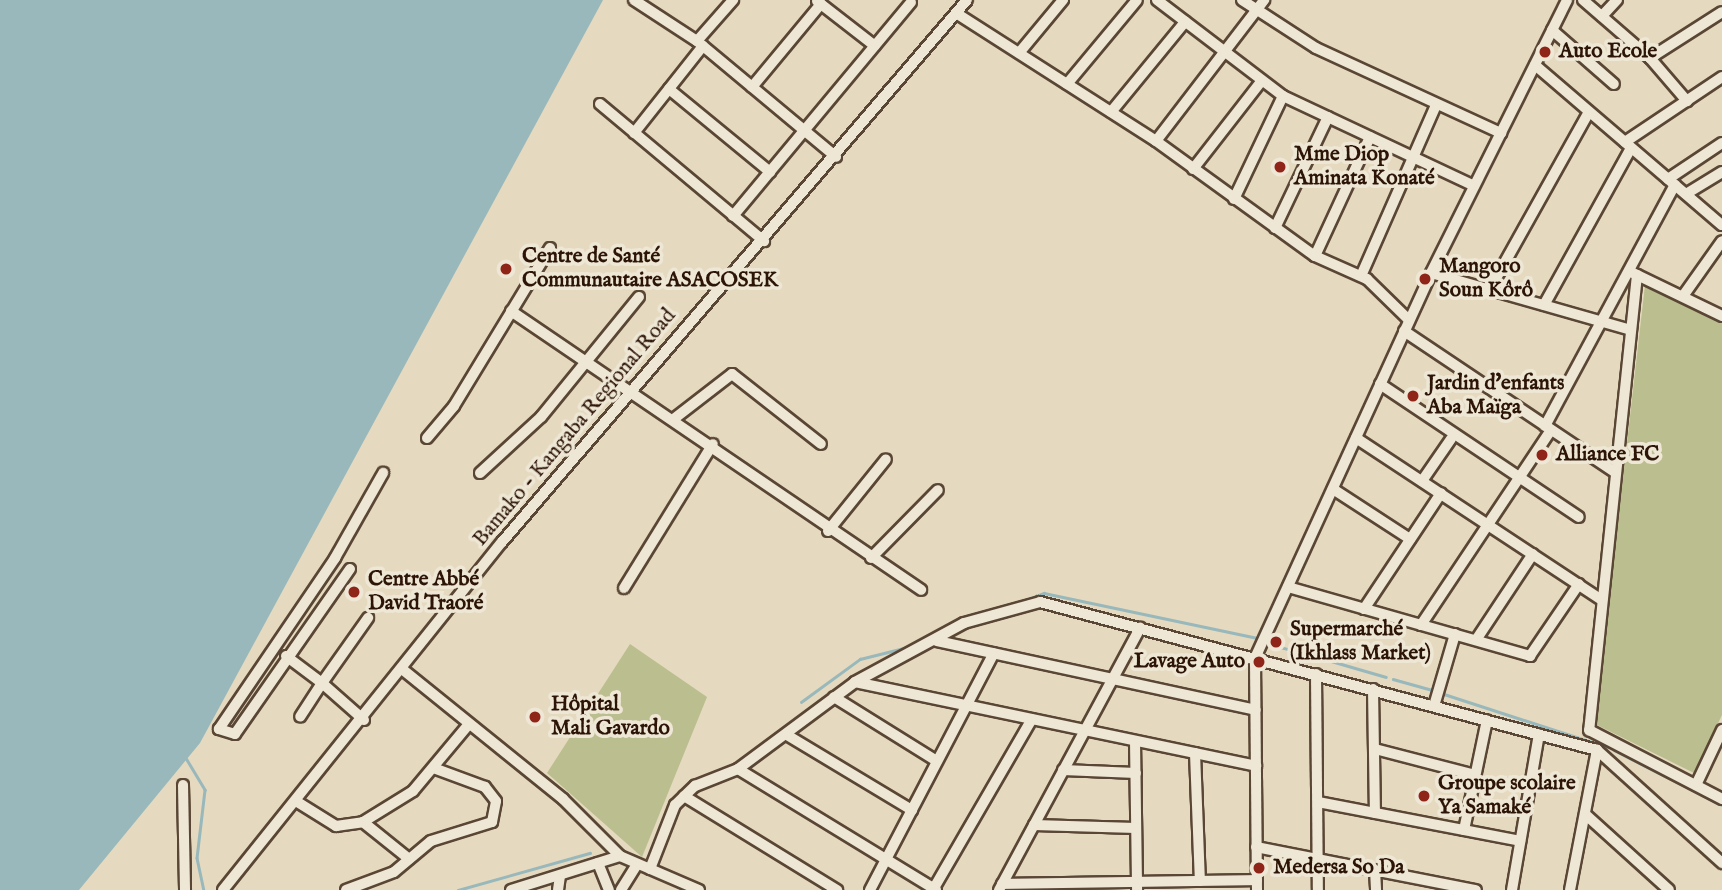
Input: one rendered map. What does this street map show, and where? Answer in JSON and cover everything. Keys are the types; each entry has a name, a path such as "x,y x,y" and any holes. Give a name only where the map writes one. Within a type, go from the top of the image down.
{"street":[{"path":"634,0 700,43 836,157"},
{"path":"634,133 733,0"},
{"name":"Bamako - Kangaba Regional Road","path":"223,890 299,803 402,669 629,392 764,241 967,0"},
{"path":"1019,53 1063,0"},
{"path":"1067,84 1137,0"},
{"path":"1157,0 1259,82 1283,96 1474,186"},
{"path":"1242,0 1256,11 1436,105 1501,133"},
{"path":"1156,141 1264,0"},
{"path":"1140,628 1000,887 1137,886 1200,881 1256,885 1255,658 1431,273 1567,0"},
{"path":"1583,0 1650,58 1687,101"},
{"path":"1602,16 1617,0"},
{"path":"752,87 819,2 875,46"},
{"path":"733,216 911,2"},
{"path":"1650,58 1722,12"},
{"path":"956,13 1156,141 1315,256 1360,276 1409,320"},
{"path":"1111,112 1185,22"},
{"path":"1552,30 1614,84"},
{"path":"1535,65 1722,225"},
{"path":"1544,305 1628,145 1722,78"},
{"path":"1193,169 1259,82"},
{"path":"669,89 770,172"},
{"path":"1234,200 1283,96"},
{"path":"600,104 764,241"},
{"path":"1360,276 1436,105"},
{"path":"1490,289 1589,112"},
{"path":"1275,228 1328,117"},
{"path":"1315,256 1370,137"},
{"path":"1420,625 1520,477 1548,428 1602,322 1634,273 1672,182 1722,143"},
{"path":"1686,194 1722,172"},
{"path":"1683,296 1722,241"},
{"path":"427,438 550,248"},
{"path":"1431,273 1631,330"},
{"path":"1634,273 1722,316"},
{"path":"1634,273 1631,330 1589,730 1722,799"},
{"path":"480,473 589,362 639,297"},
{"path":"511,311 629,392 675,418 828,531 921,590"},
{"path":"1404,331 1616,473"},
{"path":"675,418 732,374 821,444"},
{"path":"1380,384 1578,517"},
{"path":"1356,438 1602,600"},
{"path":"1422,481 1451,439"},
{"path":"624,588 713,444"},
{"path":"828,531 886,458"},
{"path":"350,569 286,656 235,734 216,726 335,558 383,473"},
{"path":"1333,489 1410,539"},
{"path":"871,558 938,490"},
{"path":"1364,609 1441,493"},
{"path":"1476,640 1533,554"},
{"path":"1288,587 1530,656 1579,584"},
{"path":"650,869 684,796 738,769 788,735 855,682 937,641 964,623 1040,602 1597,750 1722,863"},
{"path":"300,717 368,618"},
{"path":"1434,706 1455,634"},
{"path":"937,641 1256,710"},
{"path":"870,890 994,653"},
{"path":"286,656 364,720"},
{"path":"402,669 563,799 620,856 636,866 650,869 699,890"},
{"path":"1316,674 1318,890"},
{"path":"855,682 1256,766"},
{"path":"1373,689 1375,813"},
{"path":"834,697 937,761"},
{"path":"738,769 935,889 1032,719"},
{"path":"1464,830 1486,720"},
{"path":"299,803 336,826 363,822 436,769 469,724"},
{"path":"1696,785 1722,730"},
{"path":"1512,890 1539,734"},
{"path":"788,735 912,810"},
{"path":"1135,741 1137,886"},
{"path":"1606,758 1613,743"},
{"path":"1375,749 1475,775"},
{"path":"1582,890 1571,886 1597,750"},
{"path":"1195,753 1200,881"},
{"path":"346,890 387,876 431,841 485,828 495,816 496,801 485,787 436,769"},
{"path":"1063,770 1136,773"},
{"path":"183,785 185,890"},
{"path":"684,796 837,890"},
{"path":"1318,803 1520,841"},
{"path":"1585,814 1669,890"},
{"path":"363,822 409,859"},
{"path":"1034,825 1136,828"},
{"path":"1256,847 1476,890"},
{"path":"511,890 620,856"},
{"path":"598,863 609,890"},
{"path":"621,890 636,866"},
{"path":"1375,870 1376,890"},
{"path":"558,890 560,875"}],"green space":[{"path":"1645,285 1722,321 1722,715 1694,773 1595,724"},
{"path":"630,644 707,697 642,857 547,773"}],"water":[{"path":"0,0 603,0 200,743 79,890 0,890"}],"waterway":[{"path":"1019,603 1044,593 1258,638"},
{"path":"1268,644 1300,652"},
{"path":"801,702 860,659 912,646"},
{"path":"1307,654 1386,677"},
{"path":"1393,679 1436,691"},
{"path":"1441,693 1607,747"},
{"path":"1614,750 1722,805"},
{"path":"186,758 205,790 197,858 204,890"},
{"path":"458,890 590,853"}],"place":[{"name":"Auto Ecole","path":"1545,52"},
{"name":"Mme Diop Aminata Konaté","path":"1280,167"},
{"name":"Centre de Santé Communautaire ASACOSEK","path":"506,269"},
{"name":"Mangoro Soun Kôrô","path":"1425,279"},
{"name":"Jardin d'enfants Aba Maïga","path":"1413,396"},
{"name":"Alliance FC","path":"1542,455"},
{"name":"Centre Abbé David Traoré","path":"354,592"},
{"name":"Supermarché (Ikhlass Market)","path":"1276,642"},
{"name":"Lavage Auto","path":"1259,662"},
{"name":"Hôpital Mali Gavardo","path":"535,717"},
{"name":"Groupe scolaire Ya Samaké","path":"1424,796"},
{"name":"Medersa So Da","path":"1259,868"}]}
